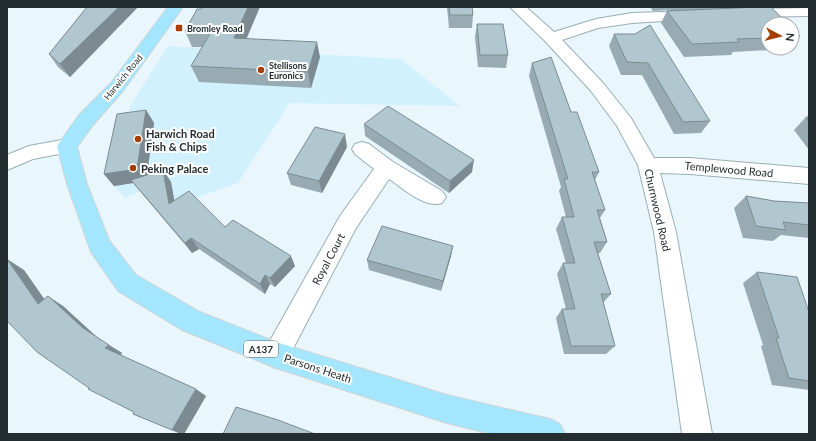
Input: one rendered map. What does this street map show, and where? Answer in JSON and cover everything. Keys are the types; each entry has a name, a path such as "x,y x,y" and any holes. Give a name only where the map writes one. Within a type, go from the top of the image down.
{"main road":[{"name":"Harwich Road","path":"67,146 86,120 117,87 176,7"},
{"name":"Parsons Heath","path":"67,146 77,184 99,245 127,283 191,321 276,355 447,409 550,434"}],"street":[{"name":"Churnwood Road","path":"518,7 551,38 597,87 624,123 648,165 665,232 697,434"},
{"path":"732,14 809,12"},
{"path":"551,38 596,24 632,18 708,14"},
{"path":"7,164 29,153 67,146"},
{"path":"362,149 386,167 435,197"},
{"name":"Templewood Road","path":"648,165 690,166 809,176"},
{"name":"Royal Court","path":"276,355 348,222 386,167"}],"shaded area":[{"path":"168,46 401,59 460,106 290,103 238,183 175,205 143,190 125,198 114,186 130,106"}],"building":[{"path":"87,7 119,7 60,64 49,54"},
{"path":"203,7 248,7 234,38 317,42 308,72 191,66 211,32 185,31 197,9 201,9"},
{"path":"449,7 472,7 473,15 450,15"},
{"path":"771,7 780,16 760,16 760,38 737,39 739,42 692,44 667,11"},
{"path":"477,24 503,24 508,55 480,55"},
{"path":"650,25 710,121 683,122 648,63 627,62 614,34 635,34"},
{"path":"551,57 571,112 577,112 599,172 592,172 605,210 597,210 607,242 594,242 611,294 601,294 615,346 571,346 562,309 575,309 563,263 575,263 562,217 574,217 564,179 568,179 532,63"},
{"path":"388,106 474,160 450,181 364,124"},
{"path":"146,110 137,169 104,174 117,114"},
{"path":"315,127 345,134 319,181 287,173"},
{"path":"163,170 169,204 189,191 225,227 233,220 291,256 270,278 265,275 260,284 191,238 185,243 131,180"},
{"path":"746,196 774,201 809,203 809,225 783,222 786,230 756,226"},
{"path":"382,226 453,246 443,281 367,260"},
{"path":"7,259 38,304 48,296 83,328 109,345 105,348 196,389 172,430 133,414 134,412 88,389 89,388 37,352 7,321"},
{"path":"757,272 797,277 809,312 809,381 789,378 776,338 779,338"},
{"path":"236,407 278,420 315,434 223,434"}],"place":[{"name":"Bromley Road","path":"179,28"},
{"name":"Stellisons Euronics","path":"261,70"},
{"name":"Harwich Road Fish & Chips","path":"138,139"},
{"name":"Peking Palace","path":"133,168"}]}
